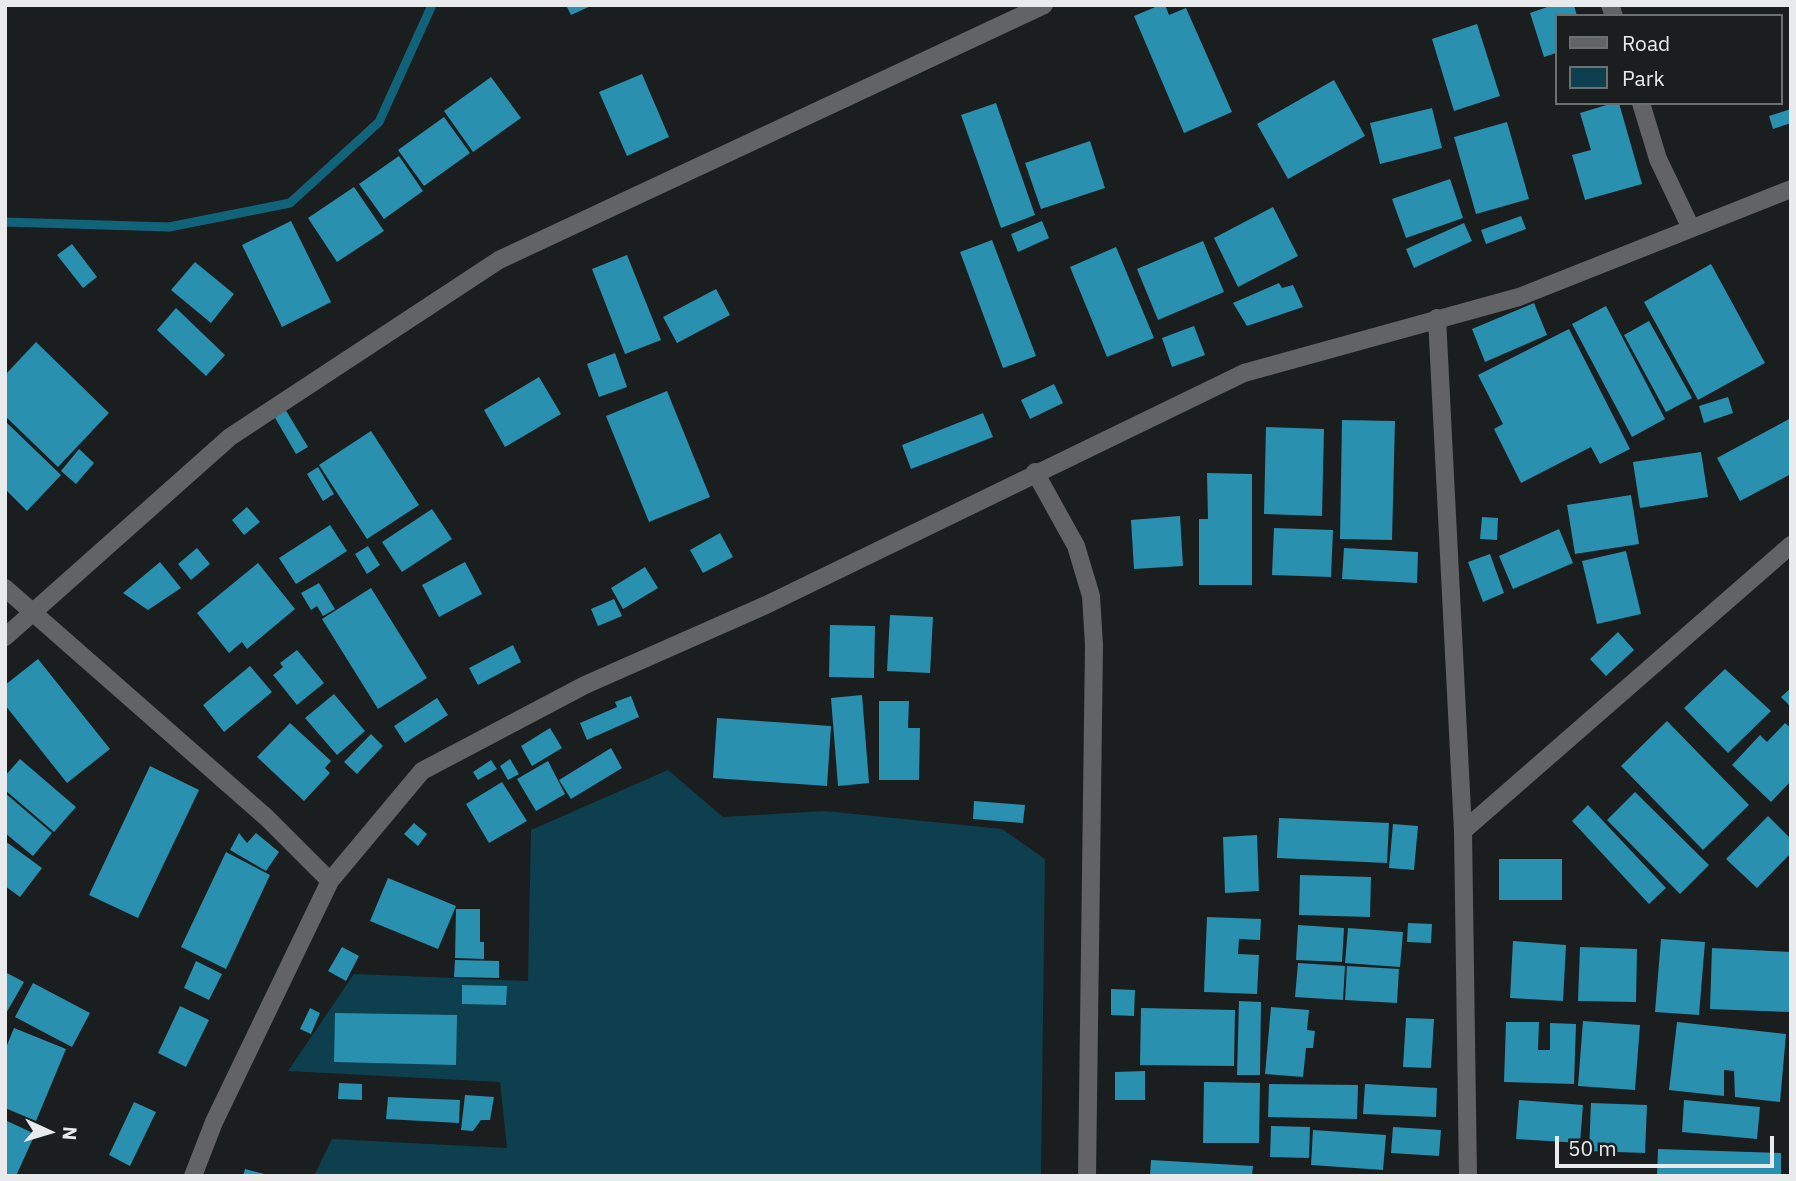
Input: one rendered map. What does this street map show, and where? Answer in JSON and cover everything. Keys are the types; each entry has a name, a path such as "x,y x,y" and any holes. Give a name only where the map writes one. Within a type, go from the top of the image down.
{"street":[{"path":"5,637 230,437 499,260 1044,5"},
{"path":"1642,105 1658,159 1691,228"},
{"path":"193,1176 214,1122 330,881 422,771 585,685 766,605 1035,472 1244,373 1519,297 1791,189"},
{"path":"1437,318 1463,831 1468,1176"},
{"path":"1035,472 1076,547 1091,596 1094,645 1087,1176"},
{"path":"1463,831 1791,545"},
{"path":"5,588 267,818 330,881"}],"green space":[{"path":"668,770 723,817 825,811 1002,829 1045,859 1041,1176 314,1176 332,1139 507,1148 500,1082 288,1071 354,974 528,981 531,830"}],"building":[{"path":"566,5 593,5 571,15"},
{"path":"1165,5 1169,15 1186,8 1232,112 1184,133 1134,16"},
{"path":"1553,5 1574,5 1576,14 1554,14 1554,54 1544,57 1530,13"},
{"path":"1477,24 1500,96 1454,111 1432,39"},
{"path":"642,74 669,137 627,156 599,92"},
{"path":"491,77 521,118 473,152 444,111"},
{"path":"1334,80 1365,136 1288,179 1257,124"},
{"path":"996,103 1035,215 1001,228 961,115"},
{"path":"1606,105 1620,105 1642,184 1585,200 1572,155 1591,150 1580,113"},
{"path":"1432,108 1442,148 1380,164 1370,123"},
{"path":"1791,109 1791,123 1773,129 1769,116"},
{"path":"444,117 470,153 424,186 398,150"},
{"path":"1507,122 1529,199 1476,214 1454,137"},
{"path":"1090,141 1105,188 1041,209 1025,163"},
{"path":"399,156 423,191 384,219 359,184"},
{"path":"1450,179 1463,218 1406,238 1392,199"},
{"path":"354,187 384,231 337,262 308,218"},
{"path":"1273,207 1298,256 1238,287 1214,238"},
{"path":"1521,216 1526,229 1486,244 1481,230"},
{"path":"291,221 331,302 282,327 242,245"},
{"path":"1042,221 1049,238 1018,252 1011,234"},
{"path":"1464,223 1472,241 1414,268 1406,249"},
{"path":"992,240 1036,356 1003,368 960,252"},
{"path":"1203,241 1224,292 1158,320 1137,269"},
{"path":"72,244 97,277 83,288 57,255"},
{"path":"1116,247 1154,338 1107,357 1070,267"},
{"path":"627,255 661,340 625,354 592,269"},
{"path":"195,262 234,294 211,323 171,290"},
{"path":"1711,264 1765,363 1698,400 1644,302"},
{"path":"1279,283 1282,288 1293,285 1303,307 1247,326 1233,303"},
{"path":"716,289 730,315 677,343 663,317"},
{"path":"1534,303 1547,335 1485,362 1472,329"},
{"path":"1606,306 1665,419 1632,437 1572,324"},
{"path":"176,308 225,355 206,376 157,330"},
{"path":"1649,321 1692,398 1666,412 1624,335"},
{"path":"1194,326 1205,355 1172,367 1162,338"},
{"path":"1569,329 1630,449 1600,464 1591,447 1521,483 1494,429 1503,424 1478,375"},
{"path":"36,342 109,413 58,467 5,416 5,375"},
{"path":"615,353 627,387 599,397 587,364"},
{"path":"539,377 561,414 505,447 484,410"},
{"path":"1054,384 1063,403 1030,419 1021,400"},
{"path":"667,391 710,497 649,522 606,416"},
{"path":"1728,397 1733,413 1704,423 1699,406"},
{"path":"285,409 308,447 296,454 274,416"},
{"path":"983,413 993,437 911,469 902,445"},
{"path":"1791,418 1791,474 1740,501 1717,458"},
{"path":"1342,420 1395,421 1392,540 1340,539"},
{"path":"5,421 61,475 27,511 5,489"},
{"path":"1266,427 1324,429 1322,516 1264,514"},
{"path":"371,431 419,505 367,539 319,465"},
{"path":"79,449 94,463 76,484 61,471"},
{"path":"1701,452 1708,497 1640,508 1633,462"},
{"path":"318,467 334,494 323,501 307,474"},
{"path":"1207,473 1252,474 1252,585 1199,585 1199,519 1208,519"},
{"path":"1631,495 1639,544 1575,554 1567,505"},
{"path":"247,507 260,522 244,535 232,520"},
{"path":"432,509 452,539 402,572 382,542"},
{"path":"1180,516 1183,566 1134,569 1131,520"},
{"path":"1482,517 1498,518 1497,540 1480,539"},
{"path":"330,525 347,551 296,584 279,558"},
{"path":"1274,528 1333,530 1331,577 1272,575"},
{"path":"1559,529 1573,563 1513,589 1499,556"},
{"path":"720,533 733,557 703,573 690,550"},
{"path":"368,546 380,565 367,574 355,554"},
{"path":"197,548 210,564 191,580 178,564"},
{"path":"1344,548 1418,552 1417,583 1342,579"},
{"path":"1626,551 1641,614 1597,624 1582,561"},
{"path":"1490,554 1504,593 1483,602 1468,562"},
{"path":"160,562 181,588 148,610 123,593"},
{"path":"465,562 482,594 439,617 422,585"},
{"path":"258,563 295,609 247,649 242,642 229,653 197,613"},
{"path":"645,567 658,588 623,609 611,588"},
{"path":"319,583 335,609 323,616 317,606 311,610 301,593"},
{"path":"371,588 427,678 378,709 322,619"},
{"path":"614,599 622,616 598,626 591,609"},
{"path":"890,615 933,617 930,673 887,671"},
{"path":"830,625 875,626 874,678 829,677"},
{"path":"1618,632 1634,650 1606,676 1590,659"},
{"path":"513,645 521,662 478,685 469,668"},
{"path":"297,650 324,683 297,705 273,675 283,667 280,663"},
{"path":"38,659 110,749 67,783 5,705 5,685"},
{"path":"250,666 272,692 224,732 203,705"},
{"path":"1725,669 1771,711 1728,753 1684,708"},
{"path":"1791,688 1791,707 1781,697"},
{"path":"334,694 365,731 337,755 305,718"},
{"path":"862,695 869,783 838,786 831,698"},
{"path":"631,696 639,717 587,740 580,723 617,707 615,702"},
{"path":"437,698 448,715 405,743 394,726"},
{"path":"879,701 909,701 908,728 920,728 919,780 879,780"},
{"path":"717,718 831,726 827,786 713,778"},
{"path":"1667,721 1749,805 1703,850 1621,766"},
{"path":"290,723 331,761 325,768 330,773 304,801 257,757"},
{"path":"1785,723 1791,728 1791,781 1771,802 1732,765 1760,735 1767,742"},
{"path":"550,728 562,748 532,766 521,746"},
{"path":"371,734 383,746 357,774 344,762"},
{"path":"611,748 622,768 571,799 559,780"},
{"path":"20,759 76,807 54,832 5,790 5,776"},
{"path":"510,759 519,774 508,780 500,766"},
{"path":"491,760 497,769 478,780 473,772"},
{"path":"548,761 565,794 536,811 517,779"},
{"path":"150,766 199,790 138,918 89,895"},
{"path":"502,782 527,821 489,843 466,804"},
{"path":"1635,792 1709,865 1680,894 1607,820"},
{"path":"5,793 52,833 33,856 5,833"},
{"path":"974,801 1025,805 1023,823 973,819"},
{"path":"1588,805 1666,888 1649,904 1572,821"},
{"path":"1768,816 1791,839 1791,853 1757,888 1726,859"},
{"path":"1279,818 1389,823 1387,863 1277,858"},
{"path":"414,823 427,834 418,846 404,834"},
{"path":"1393,824 1418,826 1414,870 1389,868"},
{"path":"239,833 247,843 256,833 279,852 266,871 230,850"},
{"path":"1257,835 1259,891 1225,893 1223,837"},
{"path":"5,841 42,868 20,897 5,886"},
{"path":"226,852 270,875 226,969 181,947"},
{"path":"1499,859 1562,859 1562,900 1499,900"},
{"path":"1300,875 1371,877 1370,917 1299,915"},
{"path":"388,878 456,906 438,949 370,921"},
{"path":"456,909 480,909 480,942 484,942 484,959 455,958"},
{"path":"1207,917 1261,919 1260,940 1239,939 1238,954 1259,955 1257,994 1204,992"},
{"path":"1408,923 1432,924 1431,943 1407,942"},
{"path":"1298,925 1344,928 1342,962 1296,960"},
{"path":"1348,928 1403,932 1400,967 1345,963"},
{"path":"1661,939 1705,942 1699,1015 1655,1012"},
{"path":"1513,941 1566,945 1563,1001 1510,998"},
{"path":"342,947 359,956 346,981 328,971"},
{"path":"1580,947 1637,949 1636,1002 1578,1001"},
{"path":"1712,948 1791,952 1789,1012 1710,1009"},
{"path":"455,960 499,961 499,978 454,977"},
{"path":"196,961 222,974 209,1000 184,988"},
{"path":"1298,963 1345,966 1343,1000 1295,997"},
{"path":"1347,966 1399,969 1397,1003 1345,1000"},
{"path":"5,972 24,982 5,1015"},
{"path":"33,983 90,1013 72,1047 15,1017"},
{"path":"462,985 507,986 506,1005 462,1004"},
{"path":"1111,989 1135,990 1134,1016 1111,1015"},
{"path":"1239,1001 1261,1002 1260,1075 1237,1075"},
{"path":"180,1006 209,1020 186,1067 158,1053"},
{"path":"1271,1007 1309,1010 1307,1030 1315,1031 1313,1048 1306,1048 1303,1077 1265,1074"},
{"path":"310,1008 320,1013 311,1034 300,1029"},
{"path":"1141,1008 1235,1010 1234,1066 1140,1065"},
{"path":"335,1013 457,1015 456,1065 334,1062"},
{"path":"1406,1018 1434,1019 1431,1068 1403,1067"},
{"path":"1583,1021 1640,1025 1635,1090 1578,1086"},
{"path":"1506,1022 1539,1022 1538,1050 1550,1050 1550,1023 1576,1024 1574,1084 1504,1082"},
{"path":"1677,1022 1786,1034 1780,1102 1735,1097 1734,1071 1724,1070 1724,1096 1669,1090"},
{"path":"14,1028 66,1049 36,1121 5,1108 5,1050"},
{"path":"1145,1071 1145,1100 1115,1100 1115,1072"},
{"path":"1204,1082 1260,1083 1259,1143 1203,1143"},
{"path":"339,1083 362,1084 362,1100 338,1099"},
{"path":"1269,1084 1358,1085 1357,1119 1268,1117"},
{"path":"1365,1084 1437,1088 1436,1117 1363,1114"},
{"path":"465,1095 494,1097 490,1120 481,1120 473,1131 461,1130"},
{"path":"388,1097 460,1100 459,1123 386,1119"},
{"path":"1519,1100 1583,1105 1580,1143 1516,1139"},
{"path":"1684,1100 1760,1107 1757,1139 1682,1132"},
{"path":"134,1102 156,1112 130,1166 109,1155"},
{"path":"1591,1103 1647,1105 1645,1153 1589,1151"},
{"path":"5,1120 35,1134 16,1176 5,1176"},
{"path":"1271,1126 1310,1127 1309,1158 1270,1157"},
{"path":"1393,1127 1441,1130 1439,1156 1391,1153"},
{"path":"1313,1130 1386,1135 1383,1170 1311,1165"},
{"path":"1658,1149 1781,1153 1781,1176 1657,1176"},
{"path":"1151,1160 1253,1166 1252,1176 1150,1176"},
{"path":"245,1169 268,1175 268,1176 243,1176"}],"waterway":[{"path":"5,222 169,227 290,203 379,122 432,5"}]}
